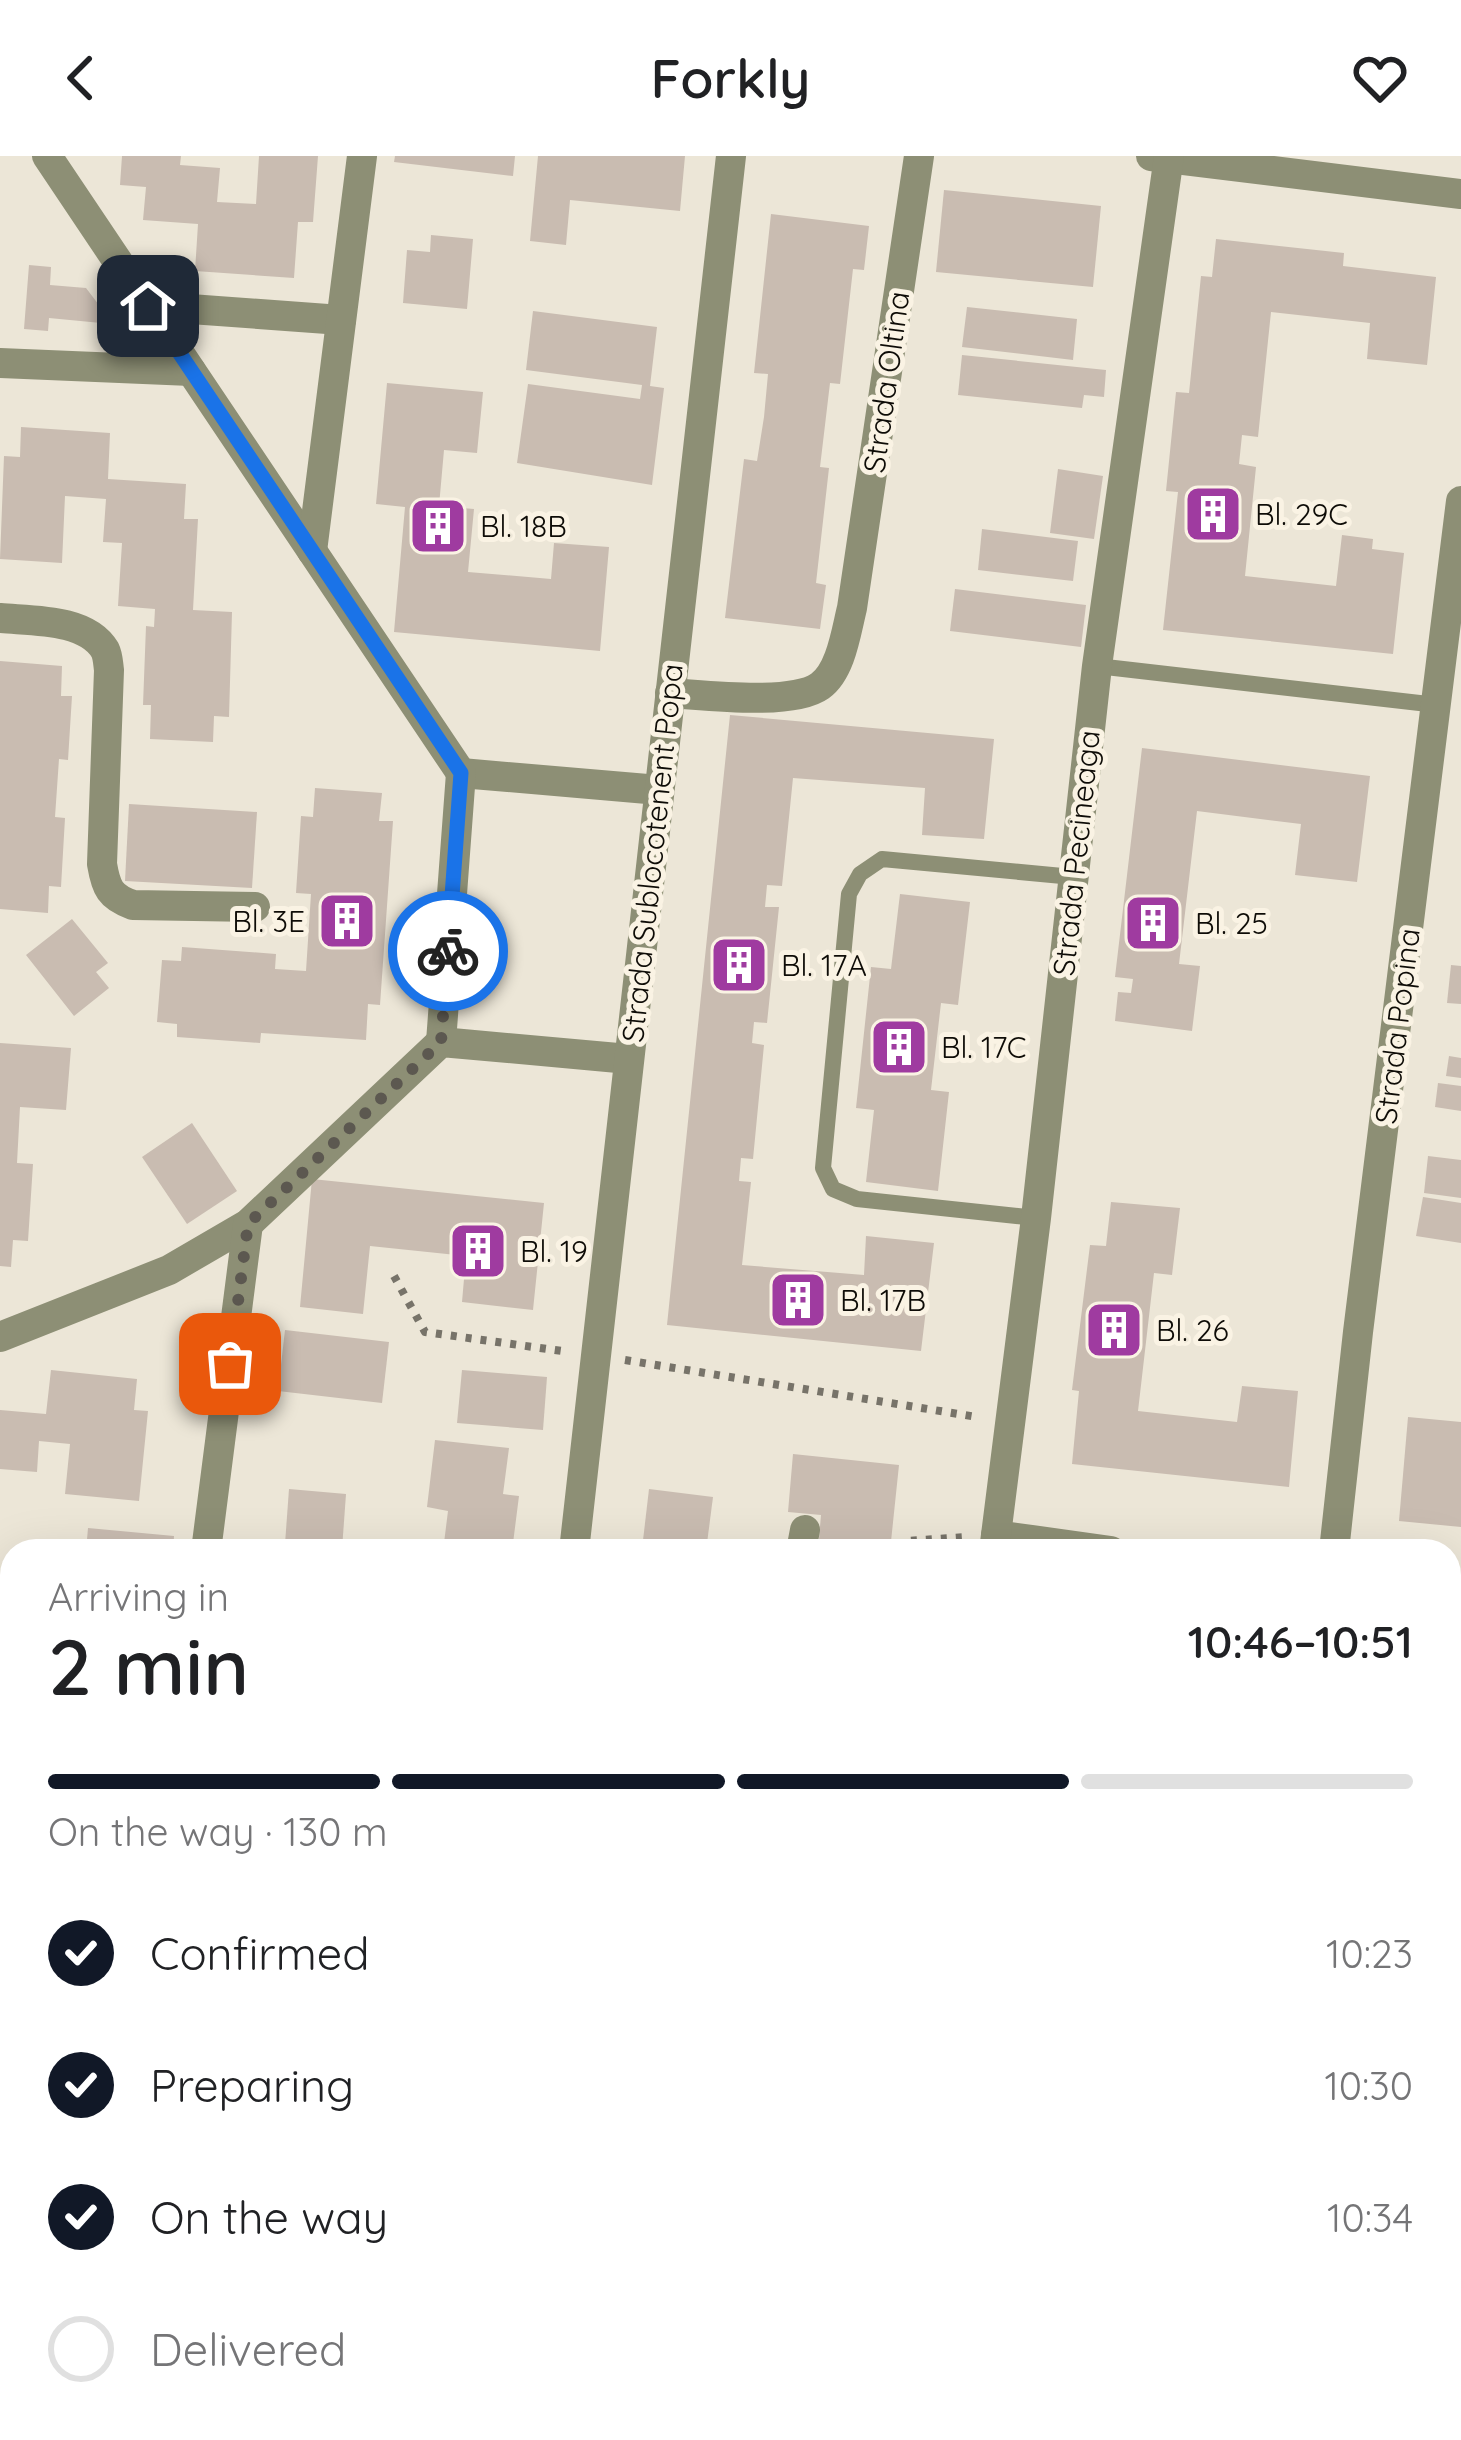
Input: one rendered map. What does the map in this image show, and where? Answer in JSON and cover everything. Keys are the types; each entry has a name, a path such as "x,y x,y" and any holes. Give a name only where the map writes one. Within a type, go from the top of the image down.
{"street":[{"path":"0,1337 169,1270 248,1224 441,1042 461,773 47,156"},
{"path":"312,551 362,156"},
{"name":"Strada Sublocotenent Popa","path":"575,1539 731,156"},
{"name":"Strada Oltina","path":"670,693 781,699 820,686 841,657 920,156"},
{"path":"1163,157 1461,194"},
{"name":"Strada Pecineaga","path":"996,1539 1097,666 1163,157"},
{"path":"148,306 341,320"},
{"path":"0,362 191,371"},
{"name":"Strada Popina","path":"1335,1539 1461,501"},
{"path":"0,618 65,625 86,634 104,650 109,670 102,864 105,884 118,900 133,905 255,907"},
{"path":"461,773 659,790"},
{"path":"441,1042 629,1059"},
{"path":"208,1539 248,1224"}],"lane":[{"path":"1097,666 1437,705"},
{"path":"1036,1217 857,1199 833,1189 823,1168 849,894 860,874 882,860 1073,877"}],"path":[{"path":"394,1276 425,1332 1010,1423"}],"building":[{"path":"122,156 181,156 180,165 220,168 217,202 256,204 259,156 318,156 313,222 298,222 294,278 195,271 198,224 143,220 146,187 120,185"},
{"path":"395,156 515,156 513,176 394,162"},
{"path":"538,156 685,156 680,211 570,200 566,245 530,241"},
{"path":"944,190 1101,206 1093,287 936,272"},
{"path":"771,214 869,226 864,270 853,269 840,384 830,383 820,467 829,468 816,583 826,585 820,629 725,618 744,459 757,461 764,417 768,374 754,373"},
{"path":"431,235 473,239 467,309 403,303 407,250 430,252"},
{"name":"Bl. 29C","path":"1216,239 1344,253 1343,266 1436,277 1427,365 1367,359 1370,323 1271,312 1258,437 1242,435 1239,464 1256,467 1245,576 1336,586 1342,535 1373,539 1372,549 1404,553 1393,654 1163,630 1178,492 1166,491 1176,392 1189,393 1201,276 1212,277"},
{"path":"29,265 51,267 50,285 86,288 102,309 101,323 49,318 48,331 24,329"},
{"path":"967,307 1077,319 1073,360 962,347"},
{"path":"533,311 657,327 650,386 664,388 652,485 517,463 528,384 640,399 642,385 526,370"},
{"path":"962,355 1106,370 1104,397 1084,395 1082,408 958,395"},
{"name":"Bl. 18B","path":"387,383 483,392 477,453 444,450 439,506 474,509 468,572 551,579 554,543 609,547 600,651 394,632 405,507 376,504"},
{"path":"21,427 110,433 108,479 186,484 184,519 198,519 193,610 232,612 229,717 214,716 213,742 150,739 151,705 143,705 146,626 154,627 155,609 118,606 122,543 103,542 106,499 65,496 62,563 0,559 4,456 20,457"},
{"path":"1058,469 1103,476 1094,539 1050,533"},
{"path":"982,529 1078,541 1073,581 978,570"},
{"path":"955,589 1086,605 1081,647 950,631"},
{"path":"0,661 62,666 61,696 72,696 68,760 59,759 55,817 65,818 61,887 49,886 48,913 0,909"},
{"path":"730,715 994,739 984,839 922,835 925,788 793,778 782,886 767,885 765,907 779,907 767,1023 754,1022 752,1043 764,1045 753,1159 741,1158 739,1181 751,1182 742,1265 864,1275 866,1236 934,1243 921,1351 667,1325"},
{"name":"Bl. 25","path":"1142,748 1370,776 1357,882 1295,875 1301,824 1197,811 1179,964 1200,966 1192,1031 1115,1021 1118,992 1131,993 1133,979 1115,977"},
{"name":"Bl. 3E","path":"315,788 382,793 379,821 393,821 380,1005 368,1004 366,1040 261,1033 260,1043 177,1037 177,1024 157,1022 162,960 181,961 182,947 276,954 275,969 306,971 311,894 296,893 301,816 313,817"},
{"path":"129,804 257,812 252,888 125,881"},
{"name":"Bl. 17C","path":"900,894 970,902 958,1005 941,1003 931,1090 949,1092 938,1191 866,1182 874,1110 856,1108 871,967 891,969"},
{"path":"72,919 108,963 96,972 109,988 74,1016 26,955"},
{"path":"1451,965 1461,966 1461,1004 1447,1003"},
{"path":"0,1043 71,1048 66,1110 20,1107 17,1163 33,1164 28,1241 13,1240 11,1267 0,1266"},
{"path":"1449,1056 1461,1058 1461,1078 1446,1076"},
{"path":"1438,1083 1461,1086 1461,1111 1435,1107"},
{"path":"192,1123 237,1191 187,1224 142,1157"},
{"path":"1428,1156 1461,1160 1461,1198 1424,1193"},
{"name":"Bl. 19","path":"312,1179 544,1203 533,1310 462,1302 466,1256 370,1246 363,1314 300,1307"},
{"path":"1423,1197 1461,1203 1461,1243 1416,1236"},
{"name":"Bl. 26","path":"1111,1202 1180,1208 1172,1275 1154,1273 1138,1411 1237,1422 1242,1386 1298,1391 1289,1487 1072,1464 1079,1391 1072,1390 1090,1245 1106,1246"},
{"path":"285,1330 389,1342 382,1403 278,1391"},
{"path":"51,1370 137,1379 134,1410 148,1411 139,1501 65,1494 70,1444 39,1441 37,1472 0,1469 0,1410 46,1414"},
{"path":"462,1370 547,1377 543,1430 457,1423"},
{"path":"1408,1417 1461,1422 1461,1527 1399,1521"},
{"path":"435,1440 509,1448 503,1494 519,1496 514,1539 444,1539 448,1511 427,1507"},
{"path":"793,1454 899,1465 891,1539 819,1539 821,1515 788,1512"},
{"path":"289,1489 346,1494 343,1539 285,1539"},
{"path":"649,1489 713,1497 708,1539 643,1539"},
{"path":"88,1528 174,1536 174,1539 87,1539"}],"way so far":[{"path":"230,1364 248,1224 441,1042 448,951"}],"place":[{"name":"Bl. 29C","path":"1213,514"},
{"name":"Bl. 18B","path":"438,526"},
{"name":"Bl. 3E","path":"347,921"},
{"name":"Bl. 25","path":"1153,923"},
{"name":"Bl. 17A","path":"739,965"},
{"name":"Bl. 17C","path":"899,1047"},
{"name":"Bl. 19","path":"478,1251"},
{"name":"Bl. 17B","path":"798,1300"},
{"name":"Bl. 26","path":"1114,1330"}],"route":[{"path":"148,306 461,773 448,951"}]}
